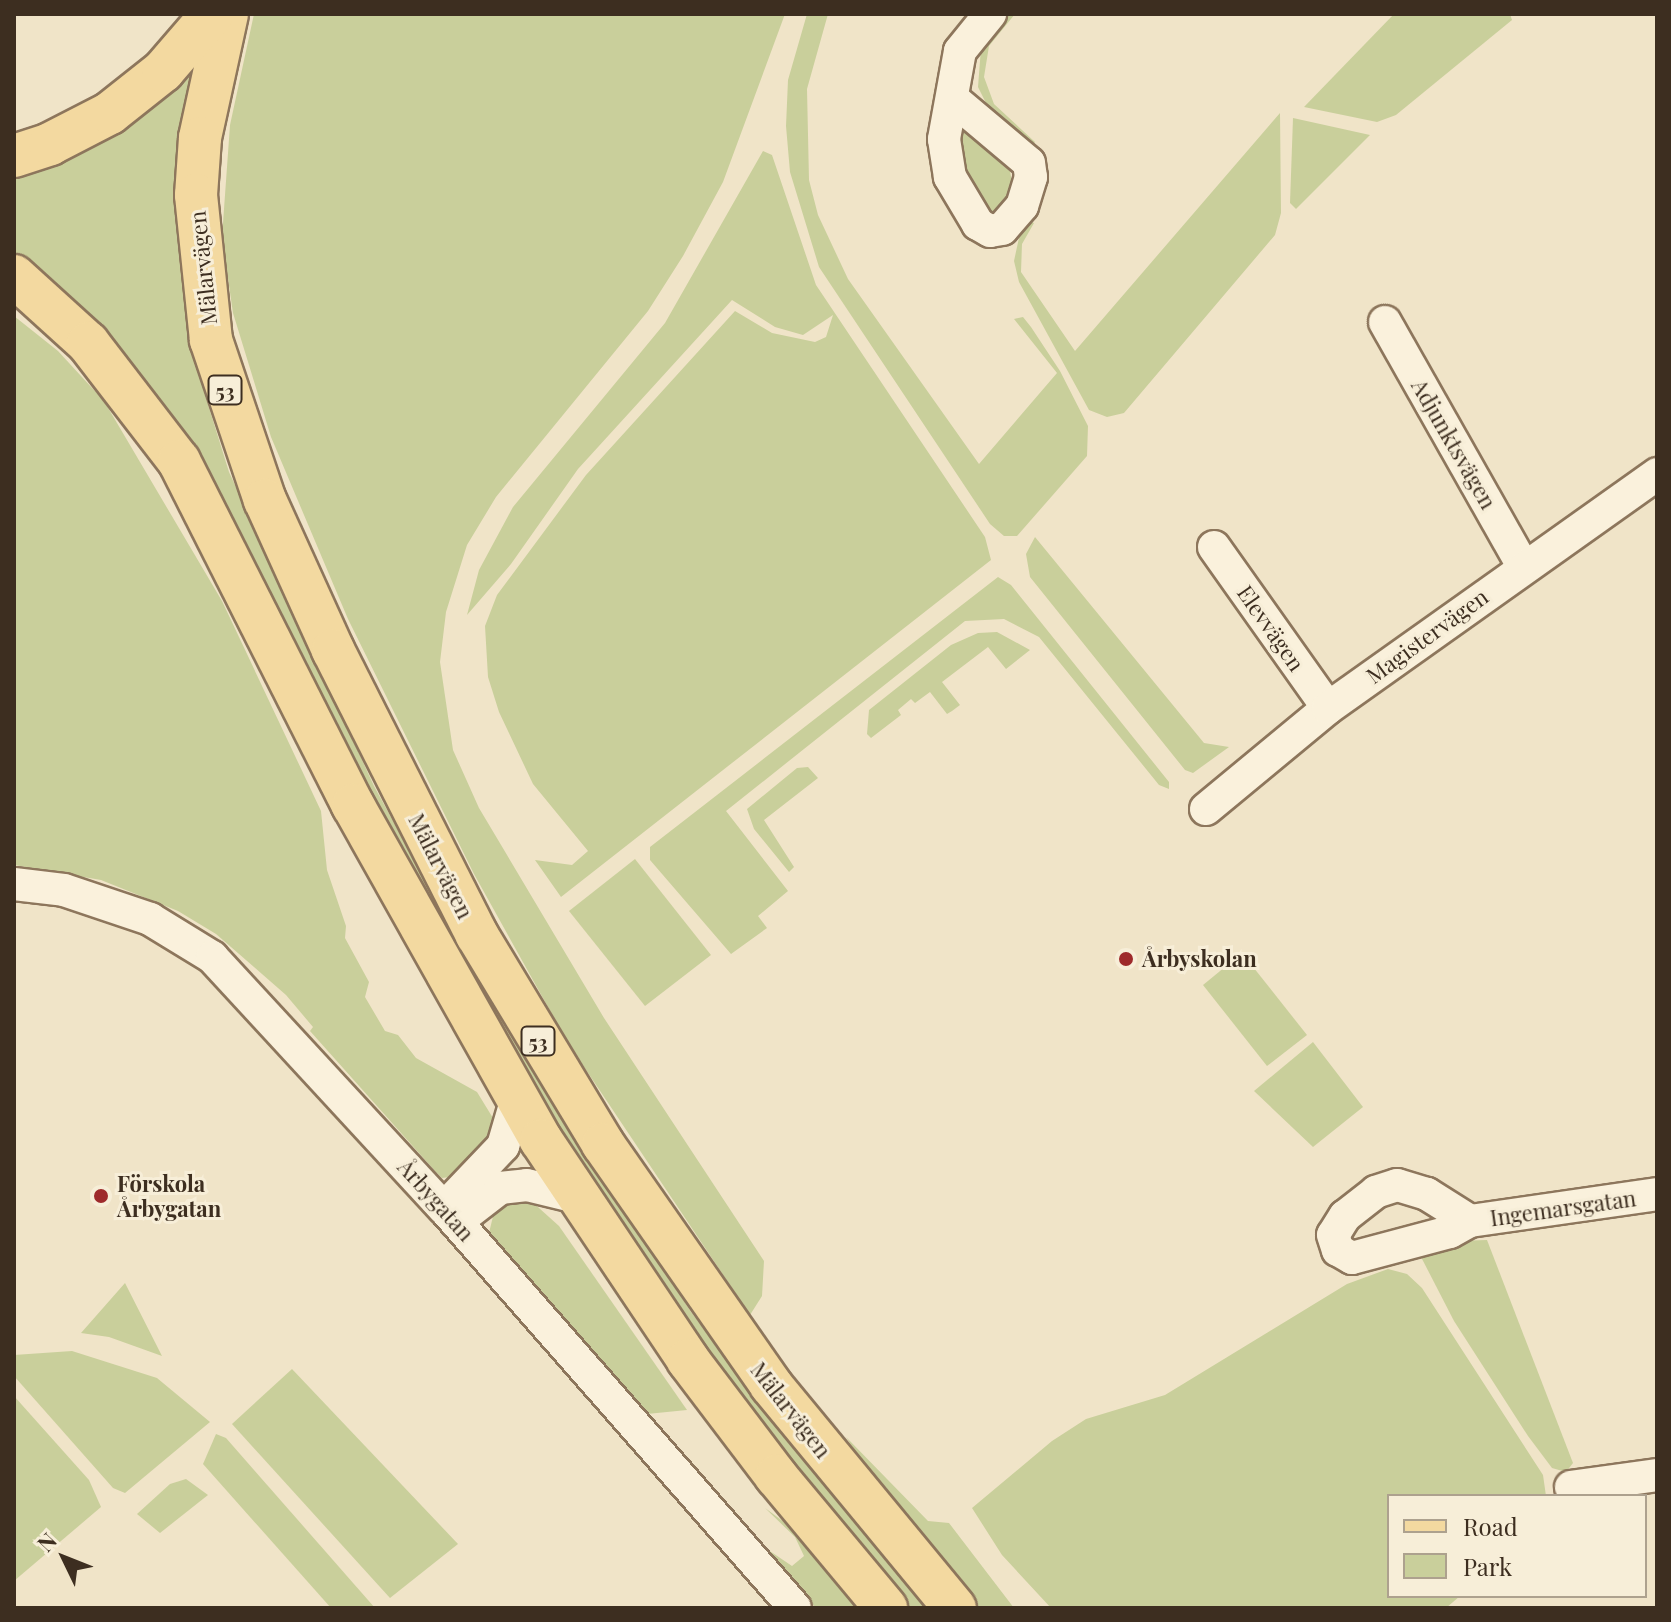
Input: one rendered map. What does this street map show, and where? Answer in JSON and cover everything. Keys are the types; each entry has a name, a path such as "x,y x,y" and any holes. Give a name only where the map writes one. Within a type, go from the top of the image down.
{"main road":[{"path":"14,156 50,144 110,113 163,71 212,14"},
{"name":"Mälarvägen","path":"227,14 200,138 196,195 211,340 265,500 333,650 477,935 603,1144 771,1385 955,1608"},
{"name":"53","path":"14,276 88,343 179,461 353,805 517,1098 697,1371 886,1608"}],"street":[{"path":"953,99 960,51 990,14"},
{"name":"Adjunktsvägen","path":"1385,322 1523,566"},
{"name":"Magistervägen","path":"1206,809 1328,708 1523,566 1657,474"},
{"name":"Elevvägen","path":"1214,547 1328,708"},
{"name":"Årbygatan","path":"14,884 64,890 150,919 212,957 450,1215 795,1608"},
{"path":"450,1215 503,1146 517,1098"},
{"path":"450,1215 500,1188 527,1185 581,1198"},
{"name":"Ingemarsgatan","path":"1470,1221 1657,1194"},
{"path":"1571,1487 1657,1475"}],"green space":[{"path":"254,14 785,14 723,182 683,256 648,311 496,497 467,545 446,612 440,662 453,750 479,808 604,1018 764,1261 762,1296 750,1315 568,1043 474,874 348,619 271,437 233,313 222,237 230,125"},
{"path":"807,14 828,14 807,89 809,180 818,215 848,279 979,464 1057,373 1014,319 1023,317 1031,327 1060,371 1088,426 1087,456 1017,536 1004,536 990,524 819,267 790,172 786,126 788,80"},
{"path":"1007,14 1015,14 989,46 984,77 994,104 1035,142 1032,146 990,111 978,87 981,48"},
{"path":"1394,14 1510,14 1512,20 1396,115 1377,122 1304,107"},
{"path":"187,66 192,75 177,160 176,224 192,353 229,472 374,786 494,1007 691,1312 776,1425 929,1608 909,1608 803,1482 681,1319 544,1115 412,886 167,408 102,330 14,252 14,174"},
{"path":"1280,113 1281,213 1275,235 1124,413 1107,417 1089,410 1019,282 1014,261 1020,233 1028,221 1034,223 1022,244 1021,272 1075,351"},
{"path":"1293,118 1370,135 1296,209 1290,203"},
{"path":"959,127 1010,171 1013,188 996,214 984,211 967,180 959,154"},
{"path":"763,151 772,155 816,285 985,537 991,560 561,897 535,860 572,865 588,851 533,784 499,712 488,677 485,626 497,595 586,475 735,311 772,333 815,342 826,337 833,315 803,335 775,327 732,300 578,469 511,564 467,615 479,570 513,507 665,323"},
{"path":"14,316 58,351 104,401 222,601 321,811 327,870 346,926 345,938 369,982 365,997 385,1031 398,1035 416,1058 477,1092 496,1123 497,1135 458,1176 442,1178 435,1171 310,1031 313,1027 286,995 216,934 178,911 101,880 14,865"},
{"path":"1035,537 1204,743 1229,747 1193,773 1185,770 1030,577 1026,554"},
{"path":"998,577 1011,585 1169,782 1169,789 1159,785 1039,637 1004,619 965,621 726,811 788,891 758,916 767,928 731,954 650,860 650,847"},
{"path":"997,632 1030,650 1006,669 988,647 942,682 960,705 952,711 947,714 930,692 915,703 911,699 898,710 901,715 871,738 867,734 869,710 951,645 978,633"},
{"path":"808,767 818,778 764,820 794,867 789,872 754,829 747,809 797,768"},
{"path":"635,859 711,955 645,1006 569,911"},
{"path":"1242,953 1307,1035 1267,1066 1203,985"},
{"path":"1313,1042 1363,1107 1313,1147 1254,1091"},
{"path":"529,1199 559,1226 687,1410 647,1414 489,1233 495,1208"},
{"path":"1487,1240 1573,1463 1566,1472 1552,1468 1528,1436 1454,1321 1420,1255 1456,1241"},
{"path":"1388,1269 1407,1274 1422,1288 1543,1475 1546,1494 1387,1494 1387,1598 1458,1598 1446,1608 1051,1608 1002,1555 972,1508 1052,1441 1086,1419 1165,1395 1347,1284"},
{"path":"125,1283 162,1356 109,1337 81,1333"},
{"path":"72,1351 157,1378 210,1422 125,1493 113,1488 14,1376 14,1355"},
{"path":"292,1369 458,1544 390,1598 232,1424"},
{"path":"14,1396 89,1480 101,1507 14,1581"},
{"path":"216,1434 226,1438 375,1608 331,1608 203,1464"},
{"path":"846,1437 928,1521 949,1523 1014,1608 978,1608 894,1512"},
{"path":"186,1479 208,1495 160,1533 137,1514 170,1484"},
{"path":"765,1508 795,1530 862,1608 816,1608 761,1545 792,1566 804,1556 795,1537"}],"place":[{"name":"Årbyskolan","path":"1126,959"},
{"name":"Förskola Årbygatan","path":"101,1196"}]}
